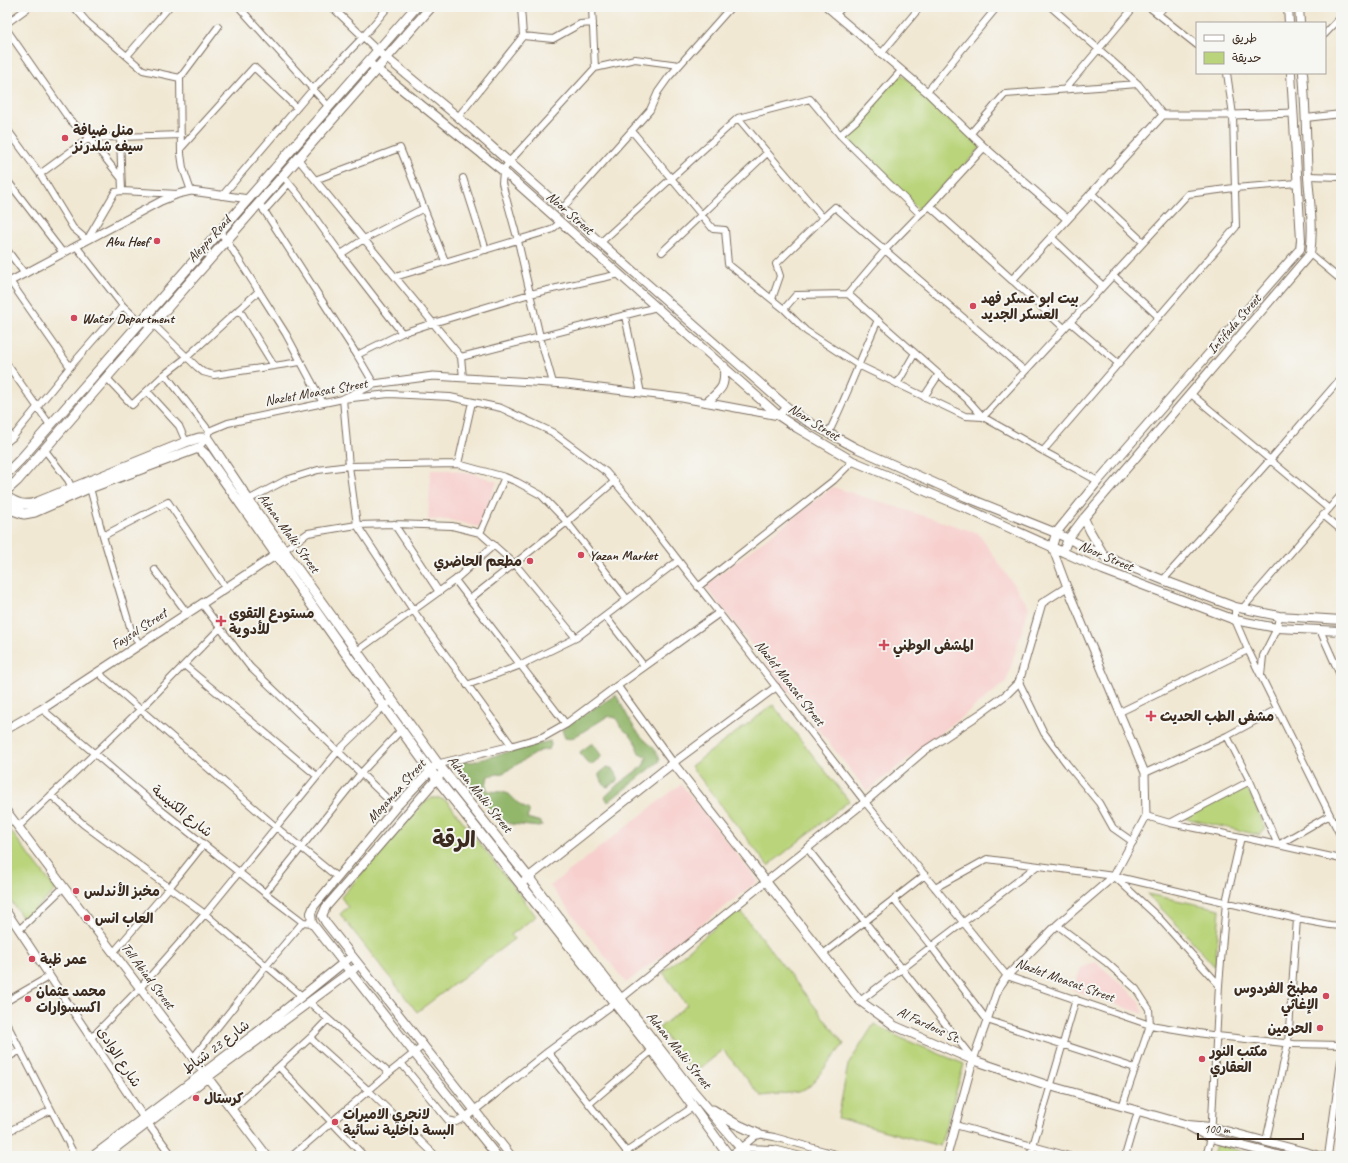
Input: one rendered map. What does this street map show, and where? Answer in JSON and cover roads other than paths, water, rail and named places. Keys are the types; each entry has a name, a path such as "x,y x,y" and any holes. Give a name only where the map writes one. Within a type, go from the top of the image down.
{"main road":[{"name":"Aleppo Road","path":"7,473 416,7"},
{"name":"Aleppo Road","path":"7,490 17,481 152,324 227,241 262,208 286,179 298,158 431,7"},
{"path":"1288,7 1289,22"},
{"path":"1299,7 1300,22"},
{"name":"Noor Street","path":"378,51 458,117 787,408 803,419 856,448 966,497 1056,533 1106,557 1162,580 1239,608 1279,616 1341,620"},
{"name":"Noor Street","path":"368,62 378,68 503,171 779,416 853,461 963,507 1103,570 1235,620 1277,628 1341,631"},
{"name":"Intifada Street","path":"1052,547 1056,533 1098,481 1300,249 1301,240 1291,74"},
{"path":"1303,74 1312,240 1310,254"},
{"name":"Intifada Street","path":"1063,552 1068,539 1084,518 1310,254"},
{"path":"707,402 719,391 725,382 724,366"},
{"path":"797,428 803,419"},
{"name":"Nazlet Moasat Street","path":"7,497 16,503 27,505 186,442 208,435"},
{"name":"Adnan Malki Street","path":"208,435 280,552 384,706 430,770 655,1048 706,1106 746,1156"},
{"name":"Nazlet Moasat Street","path":"7,508 24,514 35,512 90,488 198,448"},
{"name":"Adnan Malki Street","path":"198,448 206,455 357,651 438,764 529,878 617,1000"},
{"path":"1084,518 1106,557"},
{"name":"Faysal Street","path":"7,729 42,709 280,552"},
{"path":"521,884 673,763"},
{"name":"Al Fardous St.","path":"673,763 860,1001 895,1026 973,1060 1050,1086 1188,1125"},
{"name":"Mogamaa Street","path":"312,922 311,913 314,906 337,877 396,807 430,770 438,764"},
{"name":"Mogamaa Street","path":"444,771 326,906 322,916 511,1156"},
{"name":"Tell Abiad Street","path":"9,818 18,826 268,1156"},
{"path":"312,922 414,1053 497,1156"},
{"name":"شارع 23 شباط","path":"93,1156 146,1120 206,1074 352,956"},
{"name":"شارع 23 شباط","path":"206,1074 360,965"},
{"name":"Adnan Malki Street","path":"655,1048 693,1107 728,1156"},
{"path":"706,1106 734,1123 758,1134"},
{"name":"شارع 23 شباط","path":"105,1156 146,1120"},
{"path":"1188,1125 1211,1127 1320,1156"},
{"path":"1188,1125 1211,1138 1280,1156"}],"street":[{"path":"7,23 28,7"},
{"path":"74,7 87,22 143,70 180,78"},
{"path":"127,56 169,7"},
{"path":"239,7 329,107"},
{"path":"332,7 378,51"},
{"path":"222,196 313,89 388,7"},
{"path":"458,117 523,36 521,7"},
{"path":"592,7 595,68"},
{"path":"562,209 650,110 658,92 679,65 731,7"},
{"path":"827,7 927,92 971,132 984,147 1067,219"},
{"path":"835,14 842,7"},
{"path":"881,54 920,7"},
{"path":"927,92 997,7"},
{"path":"1051,7 1138,84 1163,115"},
{"path":"1065,89 1134,7"},
{"path":"1149,7 1196,44"},
{"path":"1158,14 1164,7"},
{"path":"1326,33 1341,17"},
{"path":"523,36 553,39 580,24 593,23"},
{"path":"191,191 183,168 181,148 180,78 218,27"},
{"path":"7,30 69,119 89,138 121,178"},
{"path":"553,383 540,337 518,241 502,183 503,171 509,162 595,68 635,59 679,65"},
{"path":"181,148 254,67 297,108"},
{"path":"840,134 856,121 901,71"},
{"path":"1043,451 1236,227 1233,115 1227,74"},
{"path":"971,132 1005,94 1138,84"},
{"path":"600,243 738,118 810,99 840,134 920,214"},
{"path":"1012,280 1163,115 1293,113"},
{"path":"1306,118 1341,114"},
{"path":"738,118 823,218"},
{"path":"7,129 40,174 73,228 87,240"},
{"path":"632,131 713,229 725,230 728,264 784,309 806,331 858,365 897,384 965,416 983,417"},
{"path":"40,174 89,138 181,135"},
{"path":"120,137 122,191"},
{"path":"848,294 885,250 920,214 930,206 984,147"},
{"path":"315,180 400,148 445,261"},
{"path":"662,252 767,153"},
{"path":"298,158 461,357 463,378"},
{"path":"1308,176 1341,177"},
{"path":"463,178 486,250"},
{"path":"286,179 402,333"},
{"path":"7,180 63,253"},
{"path":"983,417 1188,194 1234,188 1298,183"},
{"path":"87,240 115,192 122,191 178,194"},
{"path":"70,367 9,282 87,240 178,194 191,191 249,199"},
{"path":"1091,193 1143,242"},
{"path":"930,206 1064,328"},
{"path":"772,299 780,276 776,264 835,207 1025,371"},
{"path":"262,208 357,355 374,384"},
{"path":"341,254 364,239 424,208"},
{"path":"395,277 445,261 518,241 551,230 561,222"},
{"path":"220,232 286,334 323,403"},
{"path":"1051,237 1103,286"},
{"path":"76,246 123,306 140,322 152,324 203,372 214,375 300,362"},
{"path":"7,250 25,274"},
{"path":"1310,254 1341,280"},
{"path":"357,355 402,333 432,323 530,294 620,274"},
{"path":"1113,275 1159,317"},
{"path":"106,377 132,405 259,291"},
{"path":"784,309 796,296 848,294 967,399 983,417 1098,481"},
{"path":"10,440 123,306"},
{"path":"461,357 657,307"},
{"path":"239,309 274,366"},
{"path":"626,316 641,393"},
{"path":"829,432 878,320"},
{"path":"1070,322 1119,364"},
{"path":"897,384 916,353"},
{"path":"7,364 50,425"},
{"path":"165,374 208,435"},
{"path":"924,397 939,374"},
{"path":"512,746 412,610 357,525 349,466 343,398 374,384 433,376 553,383 641,393 707,402 779,416 787,408"},
{"path":"1162,580 1270,460 1341,378"},
{"path":"147,391 179,426 186,442"},
{"name":"Nazlet Moasat Street","path":"198,448 208,435 228,423 343,398 389,394 450,397 501,408 552,432 606,472 644,516 865,802 1007,976 1150,1025 1217,1036 1288,1043 1341,1044"},
{"path":"1191,394 1329,509"},
{"path":"458,464 472,402"},
{"path":"7,430 10,440"},
{"path":"44,449 68,480 72,488"},
{"path":"698,587 834,480 853,461"},
{"path":"248,500 286,480 318,470 349,466 458,464 505,477 541,496 567,522 628,599"},
{"path":"480,533 505,477"},
{"path":"470,599 567,522 614,481"},
{"path":"90,488 130,630 139,644"},
{"path":"1340,833 1261,677 1235,620 1239,608 1341,495"},
{"path":"103,536 168,502 226,588"},
{"path":"1323,515 1341,530"},
{"path":"280,552 308,533 357,525 394,524 452,526 480,533 515,564 576,638"},
{"path":"394,524 439,592"},
{"path":"357,651 455,580 494,545"},
{"path":"947,1156 973,1060 998,989 1007,976 1057,925 1114,876 1146,816 1145,773 1052,547"},
{"path":"1058,562 1063,552"},
{"path":"467,685 521,665 576,638 678,561"},
{"path":"155,570 187,613"},
{"path":"455,580 566,724"},
{"path":"401,1063 448,1120 456,1122 466,1117 617,1000 865,802 924,751 980,714 1007,694 1019,682 1042,603 1067,586"},
{"path":"202,604 250,667 396,807"},
{"path":"454,760 543,737 566,724 644,666 719,614"},
{"path":"605,616 644,666"},
{"path":"1261,677 1262,656 1277,628 1279,616"},
{"path":"18,826 141,709 220,628"},
{"path":"1320,630 1341,677"},
{"path":"1120,712 1248,650"},
{"path":"184,665 317,776"},
{"path":"99,671 103,677 276,827 337,877"},
{"path":"1019,682 1044,733 1099,803 1113,828 1133,842"},
{"path":"617,686 673,763 776,687"},
{"path":"91,1038 140,988 205,914 338,751 384,706 392,701"},
{"name":"شارع الكنيسة","path":"42,709 161,810 265,893 304,922"},
{"path":"1145,773 1227,736 1277,709"},
{"path":"265,893 361,773 401,730"},
{"path":"1227,736 1250,781 1278,845"},
{"name":"Mogamaa Street","path":"438,764 454,760"},
{"name":"Mogamaa Street","path":"444,771 454,760"},
{"path":"1170,823 1250,781"},
{"path":"51,795 83,824 205,914 302,996"},
{"path":"1278,845 1330,815"},
{"path":"1146,816 1170,823 1341,859"},
{"path":"1206,1156 1211,1138 1219,985 1226,902 1241,837"},
{"path":"113,952 169,888 204,844"},
{"path":"807,848 973,1060"},
{"path":"935,888 986,859 1114,876 1297,919 1341,926"},
{"path":"860,1001 1038,866"},
{"path":"823,954 865,923 925,875"},
{"path":"1114,876 1159,918 1219,985"},
{"path":"19,930 64,887"},
{"path":"894,900 987,1020 1135,1068"},
{"name":"شارع الوادى","path":"7,912 146,1120 172,1156"},
{"path":"1266,1141 1288,1043 1297,919"},
{"path":"193,1058 266,966 304,922 312,922"},
{"path":"1057,925 1106,962 1136,989 1149,1009 1150,1025 1122,1107"},
{"path":"7,1001 50,976"},
{"path":"1030,1156 1076,999"},
{"path":"309,1002 389,1072"},
{"path":"232,1109 310,1038 328,1019"},
{"path":"7,1024 75,1156"},
{"path":"310,1038 369,1091 436,1156"},
{"path":"292,1156 369,1091 389,1072 424,1045"},
{"path":"588,1104 655,1048"},
{"path":"7,1058 21,1050"},
{"path":"548,1052 628,1154 693,1107"},
{"path":"1328,1156 1341,1061"},
{"path":"279,1067 364,1156"},
{"path":"7,1132 51,1110"},
{"path":"1125,1156 1138,1111"},
{"path":"955,1125 1069,1156"},
{"path":"728,1156 758,1134 842,1156"},
{"path":"740,1148 774,1149 801,1156"}],"place":[{"name":"منل ضيافة سيف شلدرنز","path":"65,138"},
{"name":"Abu Heef","path":"157,241"},
{"name":"بيت ابو عسكر فهد العسكر الجديد","path":"973,306"},
{"name":"Water Department","path":"74,318"},
{"name":"Yazan Market","path":"581,555"},
{"name":"مطعم الحاضري","path":"530,561"},
{"name":"مستودع التقوى للأدوية","path":"221,621"},
{"name":"المشفى الوطني","path":"884,645"},
{"name":"مشفى الطب الحديث","path":"1151,716"},
{"name":"مخبز الأندلس","path":"76,891"},
{"name":"العاب انس","path":"87,918"},
{"name":"عمر ظبة","path":"32,959"},
{"name":"مطبخ الفردوس الإغاثي","path":"1326,996"},
{"name":"محمد عثمان اكسسوارات","path":"28,999"},
{"name":"الحرمين","path":"1320,1028"},
{"name":"مكتب النور العقاري","path":"1202,1059"},
{"name":"كرستال","path":"196,1098"},
{"name":"لانجري الاميرات البسة داخلية نسائية","path":"335,1122"}],"district":[{"name":"الرقة","path":"454,840"}]}
